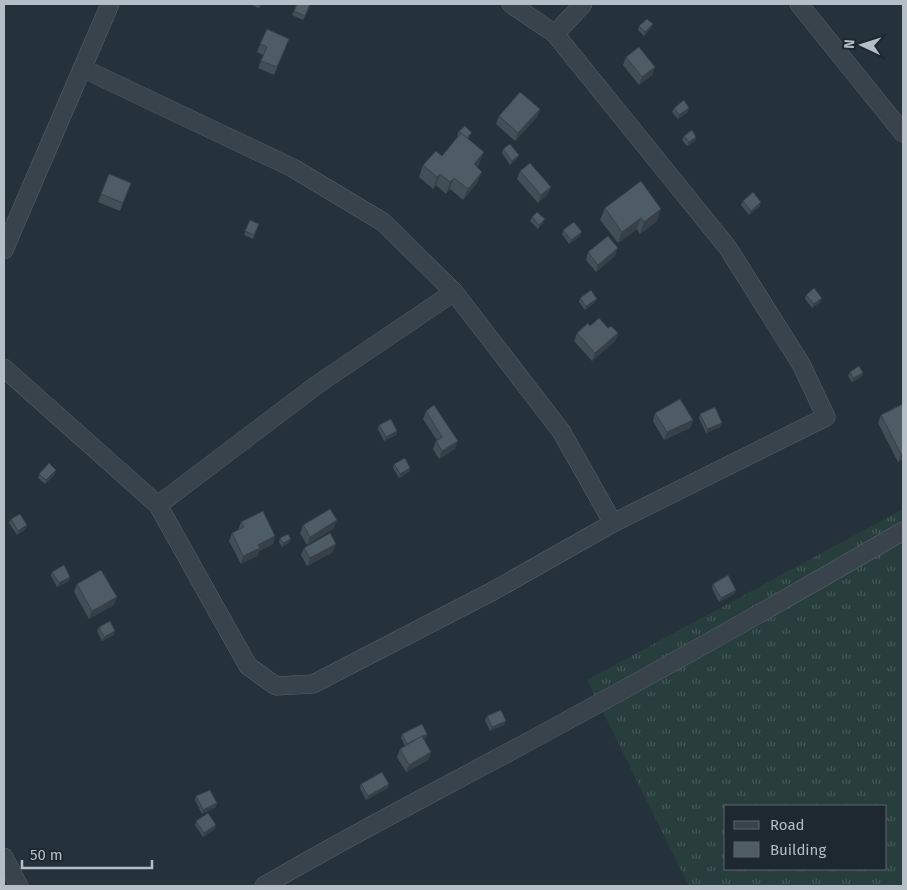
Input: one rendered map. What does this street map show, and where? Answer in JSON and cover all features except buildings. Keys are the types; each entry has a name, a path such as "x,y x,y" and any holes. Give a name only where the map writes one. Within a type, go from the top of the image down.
{"street":[{"path":"4,250 110,4"},
{"path":"4,368 158,505 248,666 276,686 313,684 493,591 613,523 826,417 801,364 728,248 555,34 511,4"},
{"path":"555,34 583,4"},
{"path":"799,4 903,133"},
{"path":"82,68 292,168 383,222 454,292 561,431 613,523"},
{"path":"158,505 318,384 454,292"},
{"path":"264,886 313,857 576,716 903,530"},
{"path":"4,857 19,886"}],"green space":[{"path":"903,509 903,886 689,886 587,680"}]}
